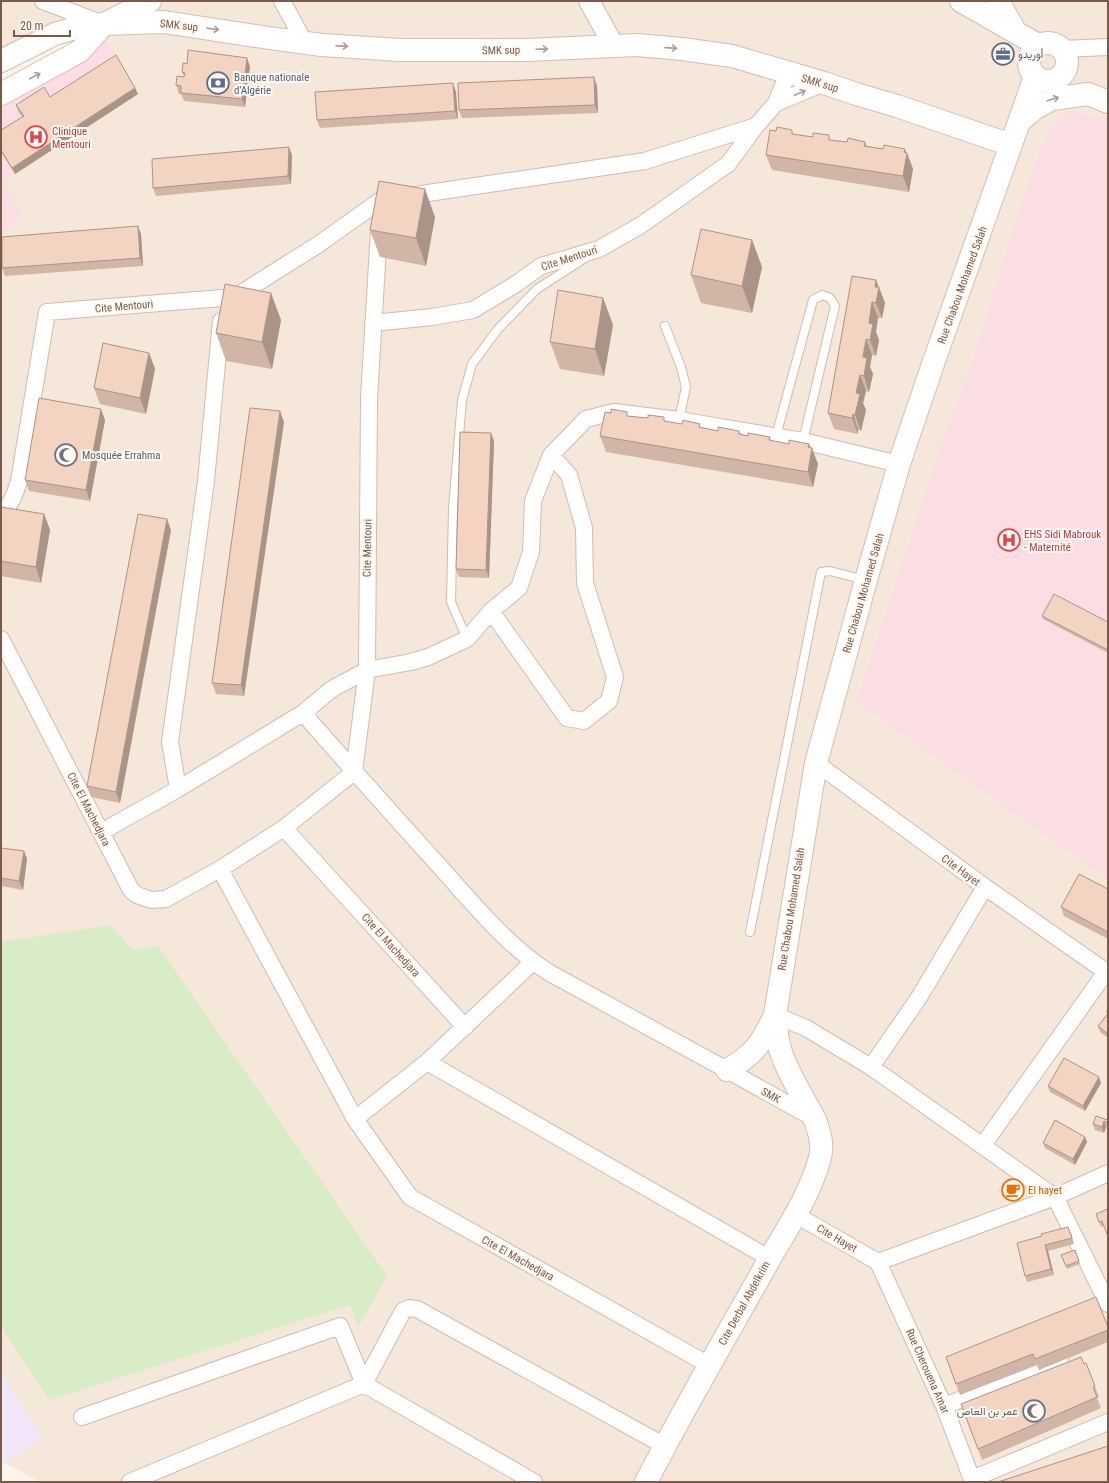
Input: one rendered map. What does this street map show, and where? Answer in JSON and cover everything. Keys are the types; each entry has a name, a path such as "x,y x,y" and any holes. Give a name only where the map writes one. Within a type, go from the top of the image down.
{"main road":[{"path":"1,62 64,30 104,24 150,1"},
{"path":"961,1 1038,45"},
{"path":"998,1 1016,32 1032,72 1040,80 1053,80 1058,78 1066,68 1066,55 1058,45 1048,42 1038,45 1030,54 1028,60 1032,72"},
{"name":"SMK sup","path":"104,24 164,22 305,43 400,50 527,50 637,45 675,48 732,56 897,106 1011,145"},
{"path":"1,94 80,51 104,24"},
{"name":"Rue Chabou Mohamed Salah","path":"815,1120 780,1051 776,1033 775,1015 816,763 899,464 1021,120 1032,72"},
{"path":"1063,73 1108,100"},
{"path":"1021,120 1034,109 1052,98 1088,94 1108,100"},
{"path":"727,1070 738,1064 757,1048 764,1038 775,1015"},
{"name":"Cite Derbal Abdelkrim","path":"646,1482 770,1258 796,1215 820,1160 821,1139 815,1120"}],"street":[{"path":"43,1 104,24"},
{"path":"282,1 305,43"},
{"path":"589,1 614,46"},
{"path":"1062,49 1108,47"},
{"name":"Cite Mentouri","path":"374,323 432,317 473,310 516,284 541,266 599,249 642,225 728,164 756,126 776,103 788,73"},
{"name":"Cite Mentouri","path":"776,103 824,83"},
{"name":"Cite Mentouri","path":"1,514 8,508 15,496 20,481 47,312 235,297 319,244 381,200 512,182 645,161 756,126"},
{"name":"Cite Mentouri","path":"354,772 367,670 369,399 381,200"},
{"path":"178,790 170,742 206,480 224,298"},
{"path":"102,832 178,790 303,713 332,689 367,670 411,662 428,657 467,639 491,611 519,588 531,552 533,500 551,455 586,419 614,412 679,420 804,441 899,464"},
{"path":"491,611 567,718 584,721 609,701 615,677 585,584 584,528 569,475 551,455"},
{"name":"Cite El Machedjara","path":"1,639 131,890 143,898 151,900 166,899 220,869 284,828 354,772"},
{"path":"303,713 354,772 501,934 533,962 548,972 727,1070"},
{"name":"Cite Hayet","path":"816,763 985,887 1107,973"},
{"name":"Cite El Machedjara","path":"284,828 465,1027"},
{"name":"Cite El Machedjara","path":"220,869 355,1119 410,1197 710,1365"},
{"path":"871,1067 918,999 985,887"},
{"path":"355,1119 427,1062 533,962"},
{"path":"983,1145 1107,973"},
{"path":"775,1015 806,1028 871,1067 1055,1197 1108,1304"},
{"path":"427,1062 770,1258"},
{"name":"SMK","path":"727,1070 815,1120"},
{"path":"878,1262 1055,1197 1108,1173"},
{"name":"Cite Hayet","path":"796,1215 878,1262"},
{"name":"Rue Cherouena Amar","path":"878,1262 944,1406 973,1481"},
{"path":"130,1482 364,1384 403,1311 409,1308 413,1308 424,1313 665,1446"},
{"path":"82,1417 340,1326 364,1384 534,1482"},
{"path":"944,1406 1072,1356"},
{"path":"973,1481 1108,1422"}],"lane":[{"path":"467,639 451,602 452,508 462,400 472,364 498,329 537,289 599,249"},
{"path":"776,436 813,300 822,295 830,298 835,306 804,441"},
{"path":"665,326 681,367 686,387 679,420"},
{"path":"750,932 822,572 830,571 866,580"}],"shaded area":[{"path":"1,1 1108,1 1108,1482 40,1482 1,1461 1,90 103,25 1,57"},
{"name":"Clinique Mentouri","path":"106,42 138,94 3,182 22,219 1,233 1,101"},
{"name":"EHS Sidi Mabrouk - Maternité","path":"1068,112 1100,118 1108,123 1108,880 857,702 940,449 970,369 1040,150 1050,127"},
{"path":"1,1371 42,1438 1,1466"}],"green space":[{"path":"110,925 133,950 158,946 387,1276 358,1328 350,1305 49,1400 1,1326 1,942"}],"building":[{"name":"Banque nationale d'Algérie","path":"188,50 247,58 242,99 181,93 181,86 176,85 177,76 184,77 185,73 182,72 183,63 187,64"},
{"path":"116,55 135,88 12,168 1,150 1,130 24,116 16,105 44,87 50,97"},
{"path":"594,77 595,105 459,110 458,83"},
{"path":"453,83 455,111 317,120 315,92"},
{"path":"777,127 792,130 792,134 813,137 813,133 829,135 829,140 847,142 848,138 865,142 864,146 883,149 884,145 905,149 904,152 907,153 903,176 766,155 770,130 776,131"},
{"path":"289,147 288,176 153,188 152,159"},
{"path":"379,181 425,189 416,238 370,230"},
{"path":"138,226 140,258 2,268 2,237"},
{"path":"701,229 752,240 742,286 691,275"},
{"path":"852,276 876,280 875,287 879,287 876,303 872,302 869,323 873,324 870,340 866,339 863,357 867,358 864,376 860,375 856,393 860,394 855,415 853,414 852,418 828,413"},
{"path":"225,284 271,293 262,342 216,333"},
{"path":"558,290 603,298 595,349 550,342"},
{"path":"103,343 149,353 140,398 94,388"},
{"name":"Mosquée Errahma","path":"39,398 101,409 86,490 25,480"},
{"path":"250,408 280,411 241,685 212,683"},
{"path":"611,409 627,412 627,416 648,418 648,415 664,417 664,421 682,424 683,420 700,424 699,427 718,431 718,427 739,431 739,434 748,436 748,433 770,437 769,440 789,444 789,440 809,444 808,447 812,448 808,472 600,436 605,412 611,413"},
{"path":"460,432 491,433 486,570 456,569"},
{"path":"1,507 44,514 36,567 1,561"},
{"path":"138,514 167,519 116,792 87,786"},
{"path":"1054,594 1108,622 1108,650 1042,616"},
{"path":"1,848 24,851 19,881 1,878"},
{"path":"1079,874 1108,889 1108,932 1061,907"},
{"path":"1108,1014 1108,1034 1098,1026"},
{"path":"1064,1058 1099,1077 1083,1106 1048,1086"},
{"path":"1096,1116 1108,1120 1108,1123 1104,1121 1102,1127 1093,1124"},
{"path":"1055,1120 1085,1137 1073,1159 1043,1143"},
{"path":"1108,1209 1108,1237 1102,1221 1099,1222 1096,1214"},
{"path":"1068,1227 1072,1238 1045,1245 1051,1269 1025,1276 1017,1243 1042,1236 1041,1234"},
{"path":"1075,1250 1079,1261 1066,1266 1061,1255"},
{"path":"1096,1297 1108,1330 1035,1359 1033,1354 956,1384 946,1357"},
{"name":"عمر بن العاص","path":"1081,1357 1084,1364 1086,1363 1095,1386 1093,1387 1097,1397 978,1449 961,1404"},
{"path":"1108,1446 1108,1482 998,1482"}],"place":[{"name":"أوريدو","path":"1003,54"},
{"name":"Banque nationale d'Algérie","path":"218,83"},
{"name":"Clinique Mentouri","path":"36,137"},
{"name":"Mosquée Errahma","path":"66,455"},
{"name":"EHS Sidi Mabrouk - Maternité","path":"1009,540"},
{"name":"El hayet","path":"1013,1190"},
{"name":"عمر بن العاص","path":"1034,1411"}]}
